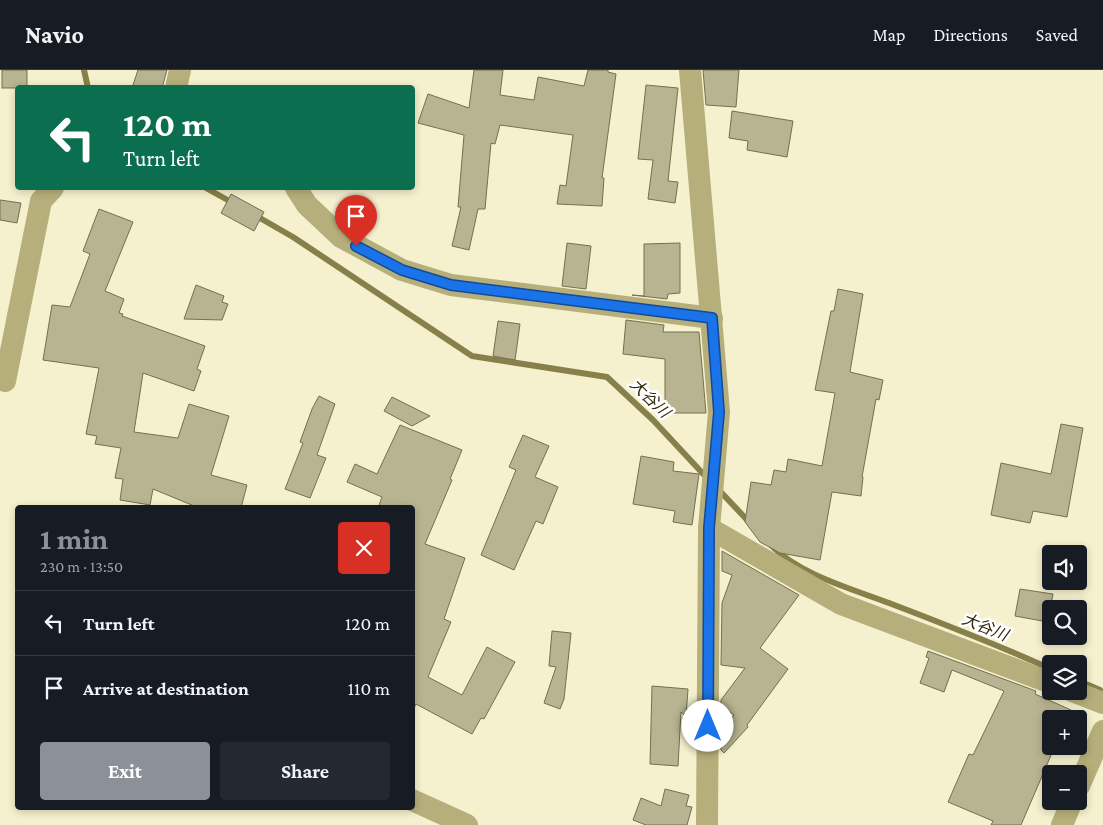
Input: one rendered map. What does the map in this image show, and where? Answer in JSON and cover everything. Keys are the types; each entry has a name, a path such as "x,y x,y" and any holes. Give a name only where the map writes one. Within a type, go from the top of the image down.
{"street":[{"path":"177,85 180,70"},
{"path":"690,70 719,412 709,528 707,825"},
{"path":"5,381 40,201 51,190"},
{"path":"297,190 307,205 341,237 402,270 451,285 712,318"},
{"path":"709,528 840,604 1042,681"},
{"path":"1087,694 1101,696"},
{"path":"1087,768 1103,731"},
{"path":"415,801 467,825"},
{"path":"1062,825 1068,810"}],"building":[{"path":"2,70 27,70 27,85 15,85 15,88 2,88"},
{"path":"138,70 167,70 163,85 133,85"},
{"path":"474,70 503,70 500,95 534,100 538,77 584,86 588,70 608,70 608,72 616,74 602,178 604,178 602,206 557,204 560,185 566,186 573,135 500,125 495,144 491,143 485,209 478,209 469,250 452,246 461,207 458,207 464,135 418,123 428,94 469,108"},
{"path":"703,70 739,70 736,107 706,105"},
{"path":"646,85 678,88 668,181 678,182 675,203 648,199 653,160 638,159"},
{"path":"732,111 793,121 787,157 747,150 748,141 729,138"},
{"path":"231,194 264,212 254,231 221,213"},
{"path":"0,200 21,203 17,223 0,220"},
{"path":"99,209 133,222 105,291 124,299 119,313 123,314 122,316 205,346 197,369 201,371 194,391 143,373 134,432 178,438 189,404 229,416 211,475 247,485 242,505 192,505 153,489 150,505 120,500 123,479 115,478 121,448 95,444 97,436 86,434 99,368 43,360 52,305 70,307 90,254 83,251"},
{"path":"567,243 591,246 586,289 562,286"},
{"path":"680,243 680,293 668,294 667,299 632,295 644,296 644,244"},
{"path":"196,285 224,296 222,302 228,304 222,320 184,319"},
{"path":"838,289 863,294 850,372 883,380 879,400 876,399 862,477 861,496 832,492 820,560 780,553 760,542 745,522 751,482 771,485 774,470 786,472 788,459 822,466 835,393 815,390 831,311 834,311"},
{"path":"626,320 664,325 663,332 699,332 706,413 665,413 665,359 623,354"},
{"path":"498,321 520,324 515,360 493,356"},
{"path":"319,396 335,404 317,455 326,458 310,498 285,489 303,443 300,442 312,409"},
{"path":"392,397 430,416 412,426 384,411"},
{"path":"1061,424 1083,428 1067,517 1033,511 1030,523 991,515 1001,463 1051,474"},
{"path":"400,425 462,450 450,479 452,480 425,544 465,558 444,619 451,622 428,677 462,695 487,647 515,662 484,719 481,718 472,734 416,704 415,706 415,505 379,505 382,497 347,482 355,464 377,474"},
{"path":"523,435 549,446 535,477 558,487 543,524 536,521 514,570 481,555 516,470 509,467"},
{"path":"641,456 674,462 673,471 699,474 692,525 673,522 675,511 633,504"},
{"path":"722,551 799,595 760,648 788,669 747,725 748,727 724,753 721,750 721,729 734,715 721,705 721,700 745,668 721,665 722,603 732,575 722,571"},
{"path":"1020,589 1053,594 1052,600 1042,600 1042,621 1015,616"},
{"path":"552,631 571,633 564,699 560,709 544,703 556,667 549,666"},
{"path":"928,651 1036,691 1035,694 1042,697 1042,700 1048,700 1071,710 1042,710 1042,755 1051,755 1047,765 1042,765 1042,776 1021,825 991,825 993,821 948,802 969,754 973,755 1004,691 952,670 944,692 920,683 929,658 926,657"},
{"path":"652,686 688,689 686,717 681,712 678,766 650,764"},
{"path":"665,789 689,795 686,806 692,807 687,825 646,825 633,820 641,798 661,806"}],"waterway":[{"name":"大谷川","path":"84,70 87,85"},
{"name":"大谷川","path":"210,190 233,203"},
{"name":"大谷川","path":"253,214 293,237 472,356 607,377 653,420 707,478"},
{"name":"大谷川","path":"718,489 750,523"},
{"name":"大谷川","path":"771,545 796,564 826,580 950,627 1042,665"},
{"name":"大谷川","path":"1087,684 1100,690"}],"route":[{"path":"356,246 402,270 451,285 712,318 719,412 709,528 708,726"}]}
